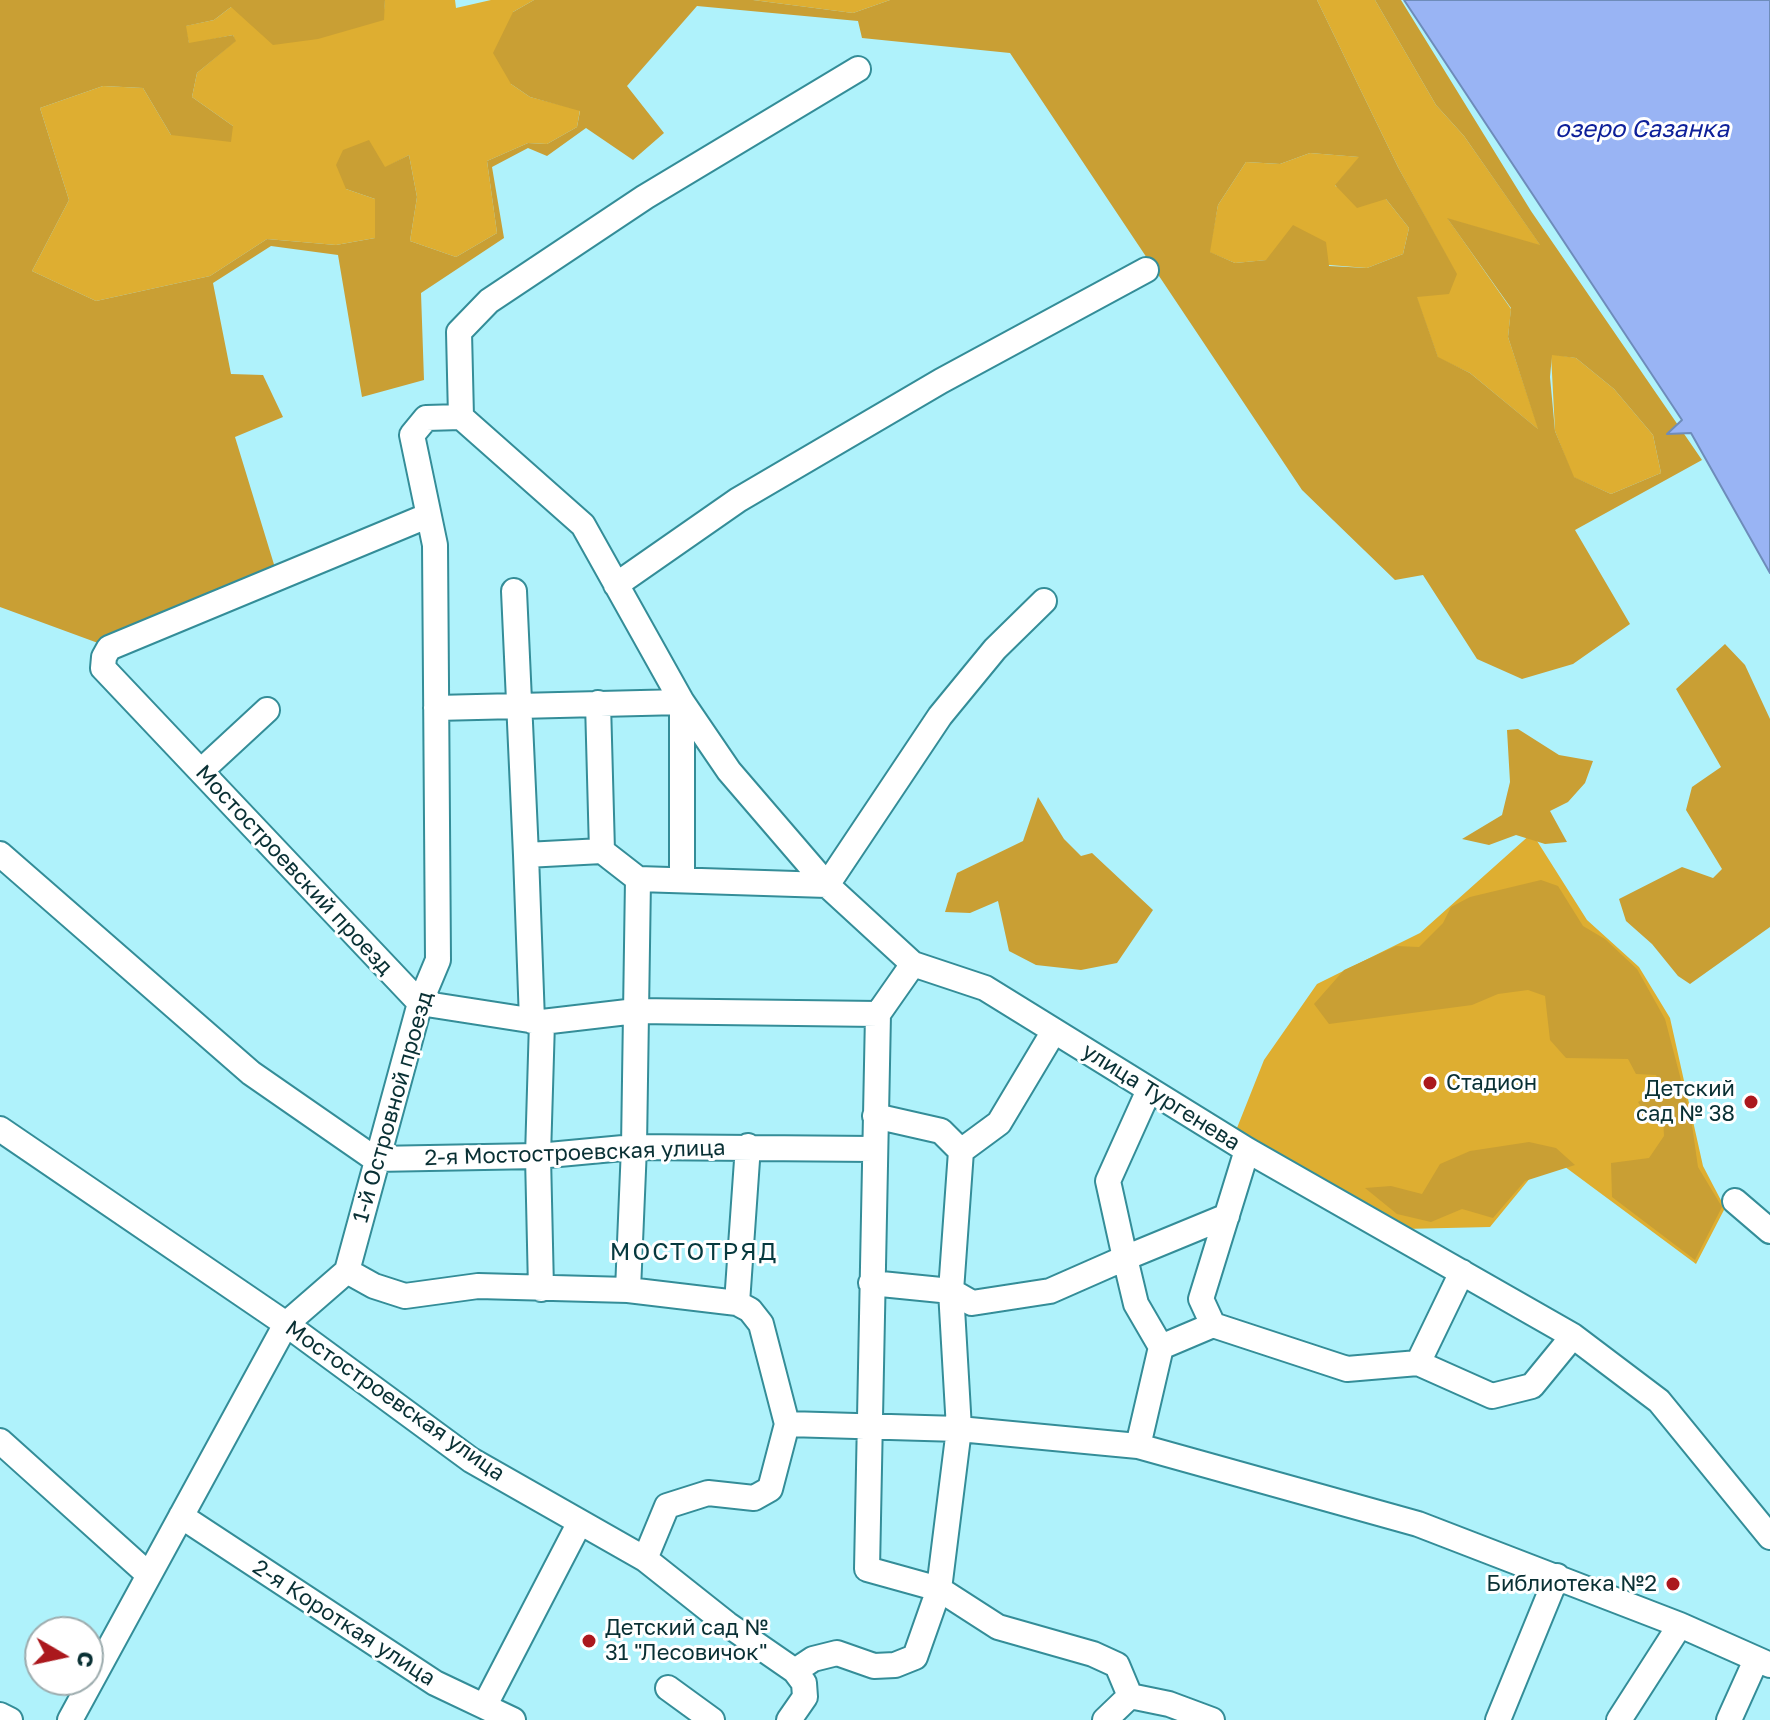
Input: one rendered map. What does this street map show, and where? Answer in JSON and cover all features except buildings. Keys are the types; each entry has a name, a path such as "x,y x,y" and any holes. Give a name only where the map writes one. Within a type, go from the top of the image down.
{"street":[{"path":"858,69 645,197 489,301 459,332 461,417 583,525 682,702 729,771 827,885 913,964 878,1014 867,1569 939,1589 998,1627 1093,1654 1117,1665 1130,1696 1167,1712 1212,1720"},
{"path":"616,585 738,500 941,381 1146,270"},
{"name":"1-й Островной проезд","path":"347,1271 375,1159 420,1003 438,960 435,545 412,435 426,418 461,417"},
{"name":"Мостостроевский проезд","path":"420,1003 103,668 109,648 427,516"},
{"path":"514,591 537,1021 541,1289"},
{"path":"827,885 940,716 995,649 1044,601"},
{"path":"436,708 682,702"},
{"path":"682,702 682,880"},
{"path":"598,703 602,851"},
{"path":"201,771 267,710"},
{"path":"526,855 602,851 638,879 827,885"},
{"path":"0,854 251,1073 375,1159"},
{"path":"628,1290 634,1147 638,879"},
{"name":"улица Тургенева","path":"913,964 985,988 1247,1150 1573,1336 1659,1401 1770,1537"},
{"path":"420,1003 537,1021 636,1011 878,1014"},
{"path":"961,1151 999,1123 1054,1031"},
{"path":"1138,1446 1161,1347 1136,1304 1108,1181 1149,1090"},
{"path":"789,1720 805,1697 804,1683 795,1671 813,1659 837,1653 874,1666 895,1665 915,1657 939,1589 959,1429 951,1291 961,1151 941,1131 875,1116"},
{"name":"Мостостроевская улица","path":"0,1129 286,1324 471,1460 645,1559 727,1624 795,1671"},
{"path":"737,1303 748,1146"},
{"name":"2-я Мостостроевская улица","path":"375,1159 538,1156 634,1147 874,1149"},
{"path":"1213,1325 1201,1299 1247,1150"},
{"path":"1735,1201 1770,1231"},
{"path":"871,1283 951,1291 972,1303 1050,1291 1227,1216"},
{"path":"70,1720 286,1324 347,1271 374,1286 405,1296 478,1286 628,1290 737,1303 750,1310 761,1324 787,1424 770,1489 754,1498 708,1493 667,1506 645,1559"},
{"path":"1418,1363 1462,1272"},
{"path":"1161,1347 1213,1325 1347,1369 1418,1363 1492,1396 1532,1386 1573,1336"},
{"path":"787,1424 959,1429 1138,1446 1418,1524 1680,1625 1763,1662 1729,1720"},
{"path":"0,1441 149,1575"},
{"name":"2-я Короткая улица","path":"181,1516 435,1683 513,1720"},
{"path":"485,1705 580,1522"},
{"path":"1498,1720 1557,1576"},
{"path":"1619,1720 1680,1625"},
{"path":"668,1688 712,1720"},
{"path":"1105,1720 1130,1696"},
{"path":"0,1715 10,1720"}],"shaded area":[{"path":"0,0 385,0 384,20 318,39 273,45 231,7 214,20 186,26 189,43 233,35 236,41 197,73 192,97 233,126 231,142 171,135 143,88 103,86 40,108 69,200 32,271 96,301 210,276 267,239 336,245 375,238 375,199 346,189 336,165 343,150 369,140 385,167 409,155 417,197 410,241 456,257 497,233 487,161 528,143 547,144 577,127 580,111 530,97 511,84 493,53 513,12 534,0 753,0 853,13 890,0 1317,0 1398,167 1457,274 1449,294 1417,297 1438,357 1470,373 1538,429 1508,337 1511,308 1447,218 1540,245 1464,136 1436,105 1375,0 1401,0 1531,211 1702,460 1575,530 1630,624 1573,664 1522,679 1477,659 1423,575 1395,580 1302,490 1010,53 862,38 858,21 697,6 627,86 664,133 633,160 586,128 547,156 528,148 492,167 504,238 421,293 424,380 362,397 338,255 271,246 213,283 231,374 263,375 283,417 235,437 276,571 98,643 0,607","holes":["1310,153 1359,157 1335,185 1357,208 1386,199 1409,228 1403,254 1367,268 1329,266 1326,242 1293,225 1266,260 1235,263 1210,252 1218,205 1246,162 1280,164","1552,355 1576,358 1614,389 1653,435 1661,473 1611,494 1574,477 1555,431 1550,377"]},
{"path":"385,0 455,0 456,8 491,0 534,0 513,12 511,84 530,97 580,110 577,127 547,144 528,143 487,161 497,233 456,257 410,241 417,197 409,155 346,189 375,199 375,238 336,245 267,239 210,276 96,301 32,271 69,200 40,108 103,86 143,88 171,135 233,126 192,97 197,73 235,41 233,35 189,44 185,26 214,20 231,7 383,20"},
{"path":"753,0 890,0 853,13"},
{"path":"1317,0 1375,0 1436,105 1464,136 1541,246 1448,219 1511,309 1508,337 1539,430 1470,373 1438,358 1416,296 1456,274 1398,167"},
{"path":"1310,153 1360,157 1335,186 1386,199 1409,228 1403,254 1367,268 1267,260 1235,263 1209,252 1218,205 1246,162 1280,164"},
{"path":"1551,354 1576,358 1614,389 1653,435 1661,473 1611,494 1573,477 1555,431"},
{"path":"1725,644 1745,665 1770,719 1770,927 1690,984 1678,976 1652,944 1626,921 1619,899 1682,867 1713,878 1722,869 1686,810 1692,787 1721,767 1676,689"},
{"path":"1518,729 1559,755 1593,761 1585,783 1568,802 1550,811 1567,842 1545,844 1516,835 1489,845 1462,839 1502,815 1510,782 1507,730"},
{"path":"1038,797 1064,839 1081,856 1092,853 1153,910 1117,963 1081,970 1036,965 1009,951 998,901 970,913 945,912 957,873 1023,841"},
{"path":"1532,833 1587,920 1639,967 1670,1018 1703,1166 1725,1208 1696,1264 1549,1155 1490,1227 1404,1229 1235,1133 1264,1060 1317,984 1420,933"},
{"path":"1541,880 1558,886 1583,926 1605,939 1637,969 1665,1019 1691,1118 1698,1167 1722,1207 1695,1260 1612,1197 1611,1163 1649,1158 1664,1136 1663,1117 1647,1116 1638,1102 1662,1089 1656,1075 1636,1074 1628,1059 1566,1058 1550,1040 1545,996 1528,990 1498,994 1472,1005 1329,1024 1314,1004 1344,970 1396,946 1419,947 1443,923 1451,907 1470,897"},
{"path":"1529,1142 1556,1148 1575,1165 1525,1181 1493,1218 1462,1209 1431,1222 1397,1214 1365,1188 1391,1186 1422,1194 1440,1164 1470,1151"}],"water":[{"name":"озеро Сазанка","path":"1404,0 1770,0 1770,573 1691,433 1667,434 1682,420"}],"place":[{"name":"Стадион","path":"1430,1083"},
{"name":"Детский сад № 38","path":"1751,1102"},
{"name":"Библиотека №2","path":"1673,1584"},
{"name":"Детский сад № 31 \"Лесовичок\"","path":"589,1641"}],"district":[{"name":"МОСТОТРЯД","path":"694,1252"}]}
